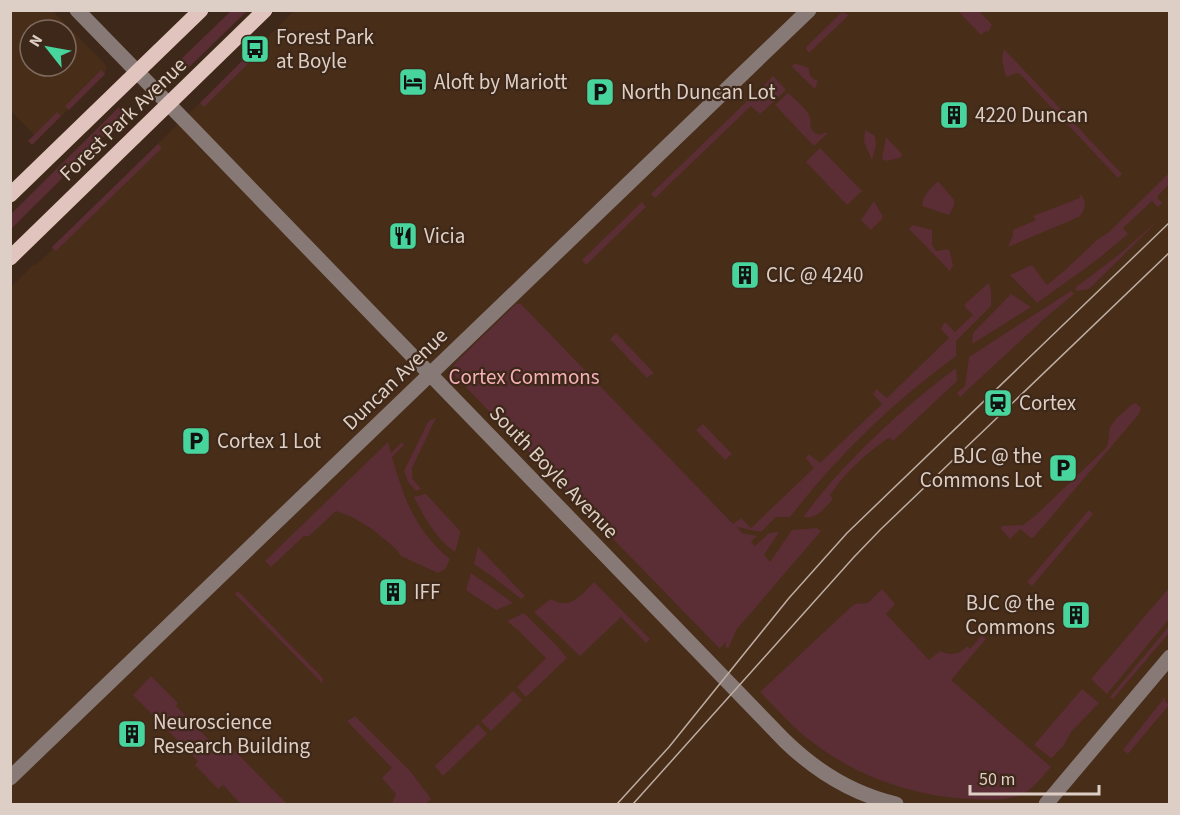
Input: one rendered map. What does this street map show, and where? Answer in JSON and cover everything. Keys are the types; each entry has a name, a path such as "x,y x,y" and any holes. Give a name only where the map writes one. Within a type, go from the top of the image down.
{"main road":[{"name":"Forest Park Avenue","path":"10,195 201,10"},
{"name":"Forest Park Avenue","path":"10,258 266,10"}],"street":[{"name":"South Boyle Avenue","path":"76,10 800,756 844,785 878,802 896,804"},
{"name":"Duncan Avenue","path":"10,778 809,10"},
{"path":"1046,804 1170,657"}],"shaded area":[{"path":"11,11 53,11 60,18 18,18 18,78 78,78 78,36 107,68 104,75 38,139 11,111"},
{"path":"294,11 1169,11 1169,804 11,804 11,287 51,251 52,247"}],"green space":[{"path":"232,10 247,11 184,72 176,64"},
{"path":"958,11 979,11 992,25 988,32 981,35"},
{"path":"842,12 849,15 808,52 807,46"},
{"path":"260,43 267,45 204,107 200,103"},
{"path":"1004,49 1122,174 1118,178 1020,74 1006,77 1002,59"},
{"path":"794,63 809,68 811,76 818,81 815,89 792,67"},
{"path":"101,70 105,74 69,110 65,106"},
{"path":"773,76 786,90 760,114 751,106 655,198 651,194"},
{"path":"788,93 808,113 813,131 820,135 826,132 827,134 814,146 775,105"},
{"path":"119,107 126,115 11,229 11,214"},
{"path":"57,112 61,116 32,145 28,141"},
{"path":"865,130 875,136 876,145 872,160 864,142"},
{"path":"886,137 902,157 887,161 882,159"},
{"path":"158,144 162,148 56,251 52,247"},
{"path":"820,148 862,191 847,205 806,162"},
{"path":"1169,173 1169,184 1157,197 1162,203 1158,207 1152,201 1123,228 1128,234 1037,303 1010,275 1032,265 1047,285 1109,232"},
{"path":"938,181 954,200 954,206 949,215 922,206 925,195"},
{"path":"1081,194 1085,206 1079,217 1008,247 1013,230 1036,220 1033,216 1080,198"},
{"path":"874,201 882,219 871,230 861,220"},
{"path":"642,202 646,207 586,265 582,260"},
{"path":"1160,219 1089,289 1077,291 1075,288"},
{"path":"913,225 932,230 932,245 936,251 949,249 953,265 950,271 909,229"},
{"name":"Cortex Commons","path":"989,283 991,306 956,341 956,356 867,430 827,472 790,517 776,517 761,532 737,527 742,533 757,536 751,542 755,546 769,533 779,532 764,555 770,562 792,530 817,528 821,531 737,629 728,649 725,646 727,641 720,648 718,647 456,377 453,371 456,362 516,304 521,304 733,524 741,518 751,528 814,468 806,458 809,454 820,463 882,404 873,394 876,389 887,398 949,338 941,329 944,323 955,332 973,315 965,304"},
{"path":"1071,291 1074,294 960,397 957,393 965,386 969,357"},
{"path":"1011,294 1031,307 972,344 973,333"},
{"path":"616,333 654,373 647,378 610,339"},
{"path":"956,368 957,381 893,441 890,438 887,439 856,464 830,495 833,499 823,509 812,517 803,517 874,437"},
{"path":"1136,403 1141,408 1139,414 1034,537 1031,538 1020,529 1010,539 1001,527 1023,525 1035,516 1106,448 1112,425 1132,404"},
{"path":"436,418 412,468 412,478 421,489 416,491 408,482 404,471 428,422"},
{"path":"703,424 732,454 725,460 696,430"},
{"path":"388,442 391,453 402,442 404,445 392,457 401,486 419,525 450,559 445,569 438,573 401,556 372,529 336,511 309,536 304,536 271,567 265,561"},
{"path":"426,494 460,531 455,552 436,534 414,497"},
{"path":"1089,510 1093,514 1032,586 1027,582"},
{"path":"478,547 525,596 521,599 474,564"},
{"path":"471,573 513,603 496,610 466,590"},
{"path":"594,582 650,639 646,643 621,617 580,656 534,612 551,599 564,603 575,600"},
{"path":"1169,588 1169,619 1107,694 1091,679"},
{"path":"882,589 895,604 886,614 929,660 940,651 951,654 958,653 967,646 970,649 982,635 986,639 951,680 1051,767 1029,790 1009,798 971,799 925,793 881,780 840,761 820,748 796,729 760,692 852,606 868,603"},
{"path":"238,591 320,675 323,679 322,683 235,594"},
{"path":"524,613 567,658 526,697 517,687 546,658 507,621"},
{"path":"1169,626 1169,633 1113,699 1110,697"},
{"path":"151,676 178,703 176,706 220,751 228,744 287,804 241,804 223,785 218,789 195,765 198,761 133,695"},
{"path":"1082,689 1099,703 1071,732 1064,745 1051,758 1034,745"},
{"path":"513,691 522,700 491,731 481,721"},
{"path":"1165,697 1169,705 1128,754 1123,750"},
{"path":"355,716 411,772 431,799 426,804 392,804 396,794 382,778 392,768 347,721"},
{"path":"478,724 487,734 443,776 435,766"}],"tram line":[{"path":"617,804 669,747 789,598 847,533 1170,222"},
{"path":"633,804 881,529 1170,252"}],"place":[{"name":"Forest Park at Boyle","path":"255,49"},
{"name":"Aloft by Mariott","path":"413,82"},
{"name":"North Duncan Lot","path":"600,92"},
{"name":"4220 Duncan","path":"954,115"},
{"name":"Vicia","path":"403,236"},
{"name":"CIC @ 4240","path":"745,275"},
{"name":"Cortex","path":"998,403"},
{"name":"Cortex 1 Lot","path":"196,441"},
{"name":"BJC @ the Commons Lot","path":"1063,468"},
{"name":"IFF","path":"393,592"},
{"name":"BJC @ the Commons","path":"1076,615"},
{"name":"Neuroscience Research Building","path":"132,734"}]}
